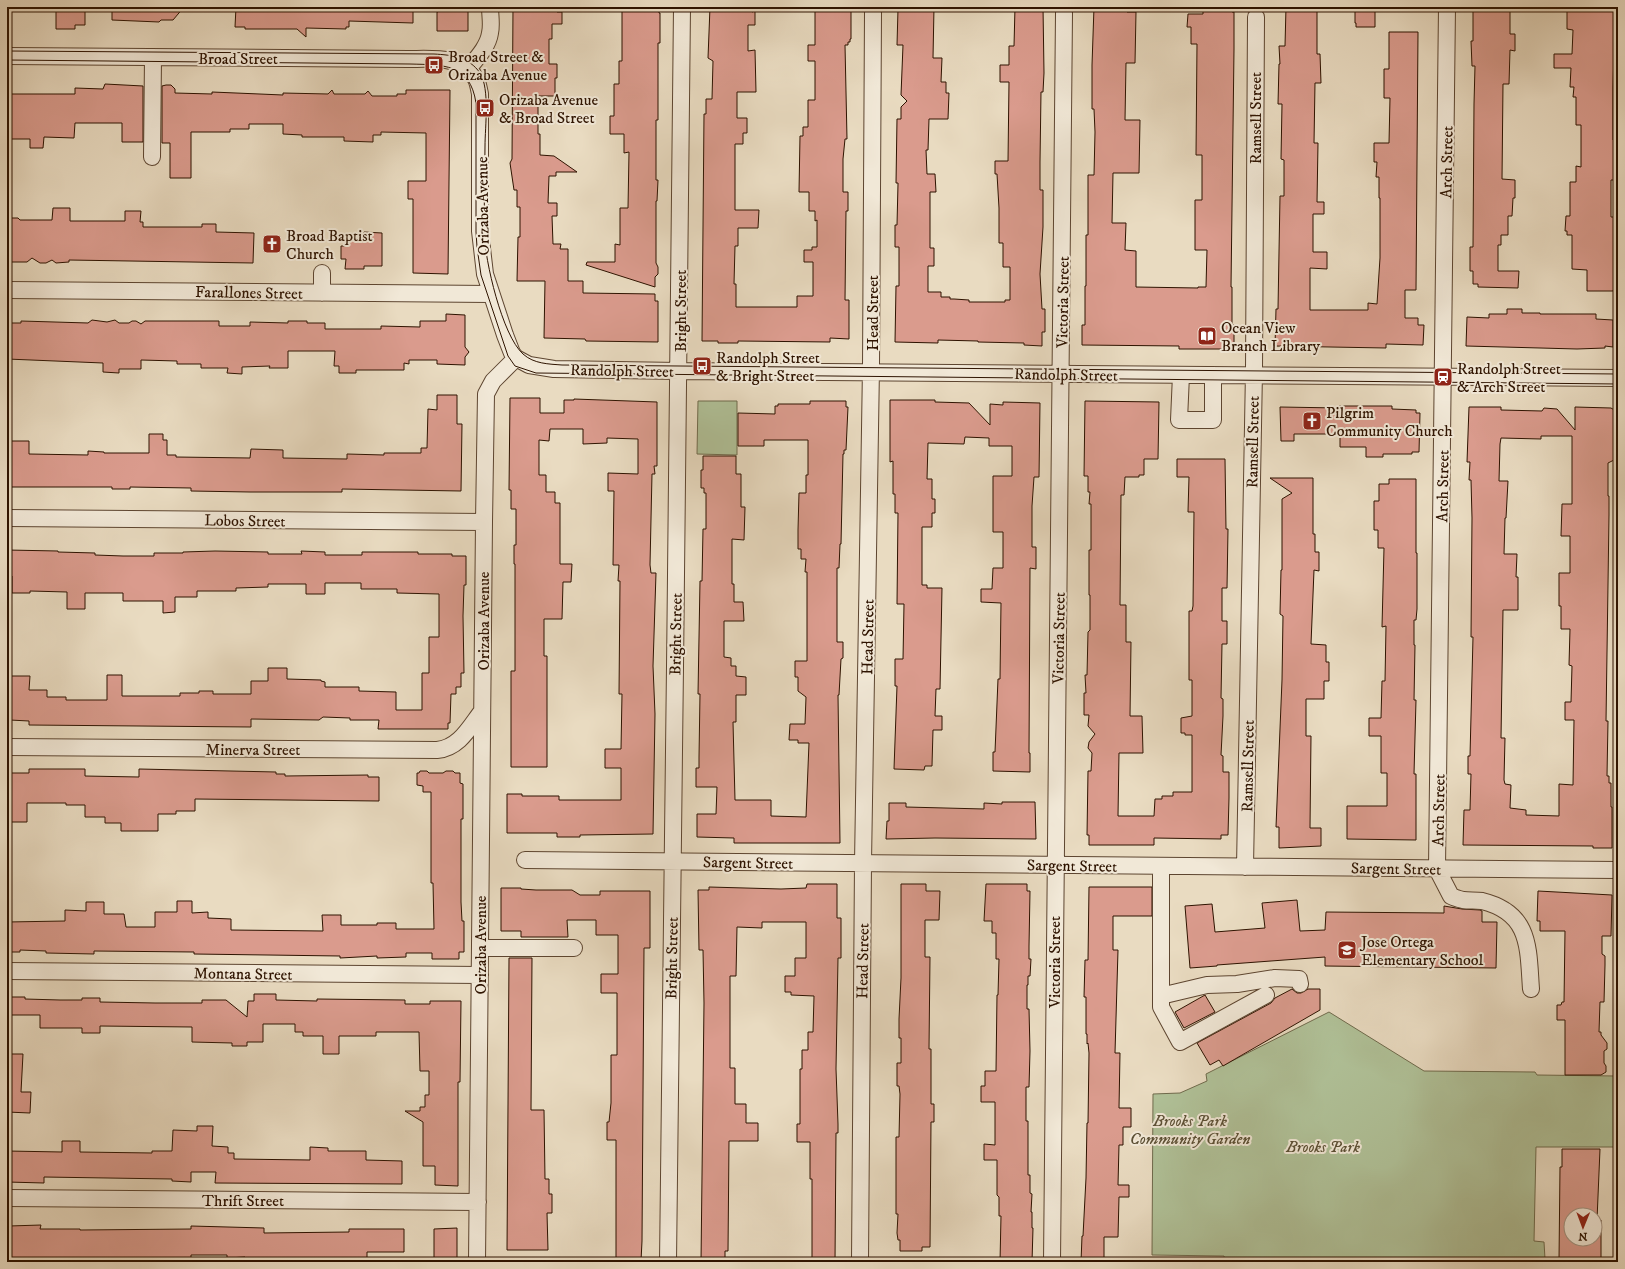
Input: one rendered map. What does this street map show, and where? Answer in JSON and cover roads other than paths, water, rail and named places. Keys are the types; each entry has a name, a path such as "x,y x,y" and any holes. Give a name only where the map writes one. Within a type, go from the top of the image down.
{"street":[{"path":"468,69 488,41 490,33 490,7"},
{"name":"Bright Street","path":"668,1262 682,7"},
{"name":"Arch Street","path":"1437,869 1444,377 1447,7"},
{"name":"Head Street","path":"860,1262 863,863 871,372 873,12"},
{"name":"Victoria Street","path":"1052,1262 1064,14"},
{"name":"Ramsell Street","path":"1245,867 1253,376 1256,16"},
{"name":"Broad Street","path":"7,56 441,60 453,61 468,69"},
{"path":"152,157 153,57"},
{"name":"Orizaba Avenue","path":"468,69 476,79 480,94 481,245 485,274 506,339 516,358 493,381 486,394 478,1262"},
{"path":"322,273 322,293"},
{"name":"Farallones Street","path":"7,290 491,294"},
{"name":"Randolph Street","path":"516,358 529,364 554,369 1618,378"},
{"path":"1181,375 1179,420 1213,420 1213,375"},
{"name":"Lobos Street","path":"7,518 484,522"},
{"name":"Minerva Street","path":"7,747 437,750 446,749 461,739 482,711"},
{"name":"Sargent Street","path":"525,860 1618,870"},
{"path":"1161,866 1161,1007 1180,1042 1266,995"},
{"path":"1437,869 1451,896 1464,900 1480,901 1492,905 1509,913 1522,928 1527,943 1531,989"},
{"path":"480,948 574,948"},
{"name":"Montana Street","path":"7,971 480,975"},
{"path":"1161,994 1169,994 1207,985 1237,984 1275,978 1299,979 1300,984"},
{"name":"Thrift Street","path":"7,1198 478,1202"}],"tram line":[{"path":"7,51 434,54 454,56 471,63 480,73 485,88 486,98 484,232 491,278 502,315 515,344 527,357 542,363 562,365 1618,374"},
{"path":"7,60 422,64 444,66 461,73 468,80 473,90 476,103 476,232 481,275 508,356 515,366 536,373 1618,384"}],"place":[{"name":"Broad Street & Orizaba Avenue","path":"434,65"},
{"name":"Orizaba Avenue & Broad Street","path":"485,108"},
{"name":"Broad Baptist Church","path":"272,244"},
{"name":"Ocean View Branch Library","path":"1207,336"},
{"name":"Randolph Street & Bright Street","path":"702,366"},
{"name":"Randolph Street & Arch Street","path":"1443,377"},
{"name":"Pilgrim Community Church","path":"1312,421"},
{"name":"Jose Ortega Elementary School","path":"1347,950"}],"park label":[{"name":"Brooks Park Community Garden","path":"1190,1129"},
{"name":"Brooks Park","path":"1323,1146"}]}
